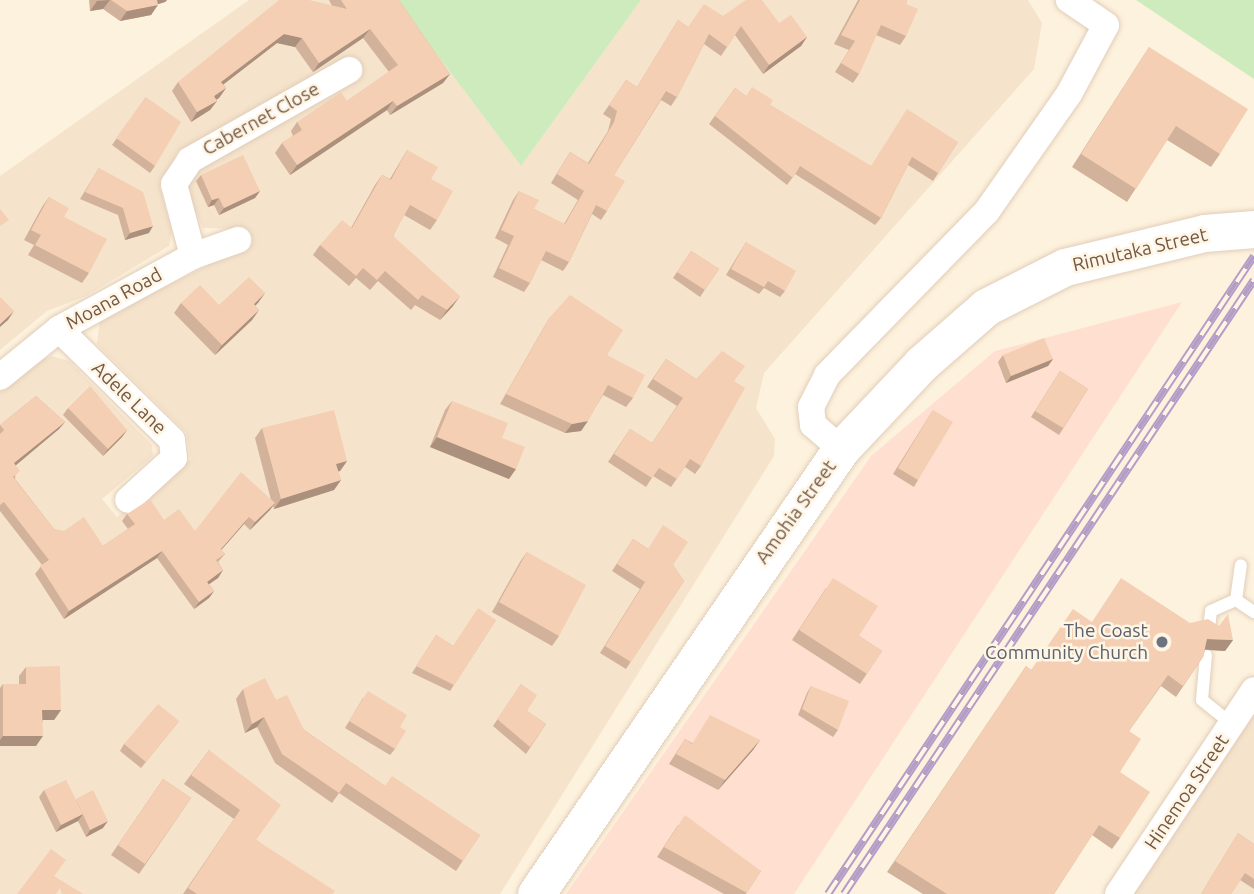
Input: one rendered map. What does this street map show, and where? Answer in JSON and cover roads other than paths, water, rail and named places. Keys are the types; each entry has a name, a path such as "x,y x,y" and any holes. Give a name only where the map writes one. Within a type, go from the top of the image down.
{"main road":[{"name":"Rimutaka Street","path":"841,449 986,307 1065,267 1204,233 1254,229"},
{"name":"Amohia Street","path":"536,894 841,449"}],"street":[{"name":"Amohia Street","path":"841,449 813,425 811,407 827,376 988,211 1091,51 1106,25 1069,0"},
{"name":"Cabernet Close","path":"193,256 174,184 190,159 349,70"},
{"name":"Moana Road","path":"0,377 59,329 193,256 238,240"},
{"name":"Adele Lane","path":"59,329 172,440 174,458 128,500"},
{"name":"Hinemoa Street","path":"1118,894 1254,690"}],"lane":[{"path":"1236,600 1241,565"},
{"path":"1236,600 1254,612"},
{"path":"1209,628 1211,611 1236,600"},
{"path":"1206,655 1202,700 1233,724"}],"railway":[{"path":"828,894 1254,256"},
{"path":"844,894 1254,280"}],"place":[{"name":"The Coast Community Church","path":"1162,642"}]}
